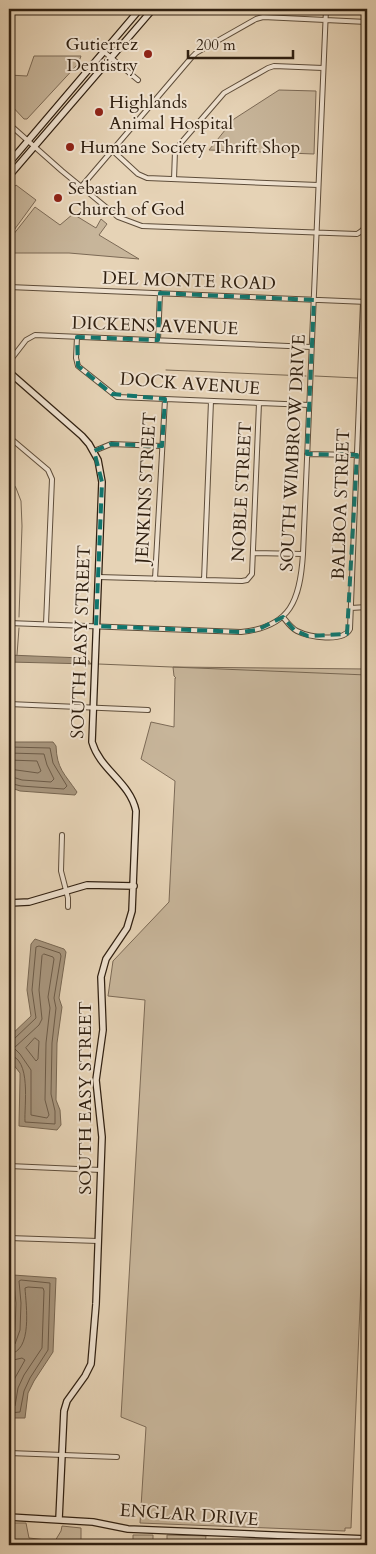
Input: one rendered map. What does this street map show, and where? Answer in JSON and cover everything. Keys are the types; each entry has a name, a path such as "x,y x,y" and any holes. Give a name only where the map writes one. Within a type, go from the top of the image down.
{"street":[{"path":"9,163 140,9"},
{"path":"9,176 153,9"},
{"name":"SOUTH WIMBROW DRIVE","path":"283,617 298,592 303,554 326,9"},
{"path":"81,187 196,53 256,19 263,17 367,22"},
{"path":"103,52 138,80"},
{"path":"174,179 175,151 224,93 274,66 323,68"},
{"path":"9,124 118,217 142,226 357,234 363,231 367,225 367,215"},
{"path":"112,150 138,174 147,178 318,185"},
{"name":"DEL MONTE ROAD","path":"9,287 365,302"},
{"path":"158,340 160,293"},
{"name":"BALBOA STREET","path":"283,617 294,630 308,636 341,637 347,634 350,629 365,302"},
{"name":"DICKENS AVENUE","path":"9,362 26,340 35,335 311,347"},
{"name":"DOCK AVENUE","path":"78,337 76,358 78,366 112,394 121,397 309,405"},
{"name":"SOUTH EASY STREET","path":"9,372 82,436 94,450 101,471 92,742 94,752 99,760 125,788 135,804 136,811 134,886 130,920 106,959 100,977 103,1030 96,1080 102,1126 96,1304 90,1364 85,1376 67,1401 66,1406 61,1455 59,1519"},
{"name":"JENKINS STREET","path":"155,579 165,399"},
{"path":"98,577 204,580 211,401"},
{"name":"NOBLE STREET","path":"204,580 242,582 247,580 252,574 259,403"},
{"path":"9,438 48,470 52,479 46,624"},
{"path":"94,450 111,444 162,446"},
{"path":"307,454 357,455"},
{"path":"253,553 303,554"},
{"path":"351,608 367,607"},
{"path":"9,623 241,632 257,630 271,625 283,617"},
{"path":"9,704 148,710"},
{"path":"62,835 61,871 68,898 68,906"},
{"path":"9,903 29,902 66,890 87,886 134,886"},
{"path":"9,1166 100,1170"},
{"path":"9,1238 98,1241"},
{"path":"9,1453 118,1457"},
{"name":"ENGLAR DRIVE","path":"9,1517 93,1522 128,1529 367,1539"}],"highlighted area":[{"path":"160,293 314,300 307,454 357,455 347,634 308,636 294,630 283,617 257,630 241,632 96,626 102,482 94,451 111,444 162,446 165,399 112,394 78,366 77,337 158,340"}],"shaded area":[{"path":"34,56 81,56 78,64 27,119 24,119 9,103 9,75 27,76"},
{"path":"279,90 316,91 314,154 209,150 234,119"},
{"path":"16,185 36,200 9,237 9,193"},
{"path":"35,207 60,225 73,214 96,228 101,219 107,224 99,235 139,259 69,253 9,253 9,240"},
{"path":"173,667 367,669 367,1134 351,1528 345,1528 345,1531 140,1523 146,1427 121,1417 145,1000 108,996 113,961 169,902 175,781 141,759 151,722 174,727 176,678"},
{"path":"12,1523 26,1523 29,1538 55,1541 62,1526 81,1528 81,1545 9,1545"},
{"path":"133,1535 153,1535 153,1545 137,1545 137,1542 133,1541"},
{"path":"167,1535 206,1536 205,1545 167,1545"}],"water":[{"path":"9,655 82,658 87,659 91,664 9,662"},
{"path":"9,742 53,742 56,746 60,766 77,792 75,795 20,791 9,787"},
{"path":"35,939 64,949 66,952 59,998 62,1007 57,1043 56,1100 60,1110 61,1125 57,1130 19,1126 20,1073 9,1059 9,1037 31,1016 27,990 31,944"},
{"path":"13,1275 56,1278 53,1352 28,1393 25,1418 9,1418 9,1350 15,1330 16,1303"}],"waterway":[{"path":"166,370 306,376"},
{"path":"315,376 357,378"},
{"path":"9,476 21,501 19,617"},
{"path":"17,655 19,628"},
{"path":"98,664 367,675"}],"place":[{"name":"Gutierrez Dentistry","path":"148,54"},
{"name":"Highlands Animal Hospital","path":"99,112"},
{"name":"Humane Society Thrift Shop","path":"70,147"},
{"name":"Sebastian Church of God","path":"58,198"}]}
